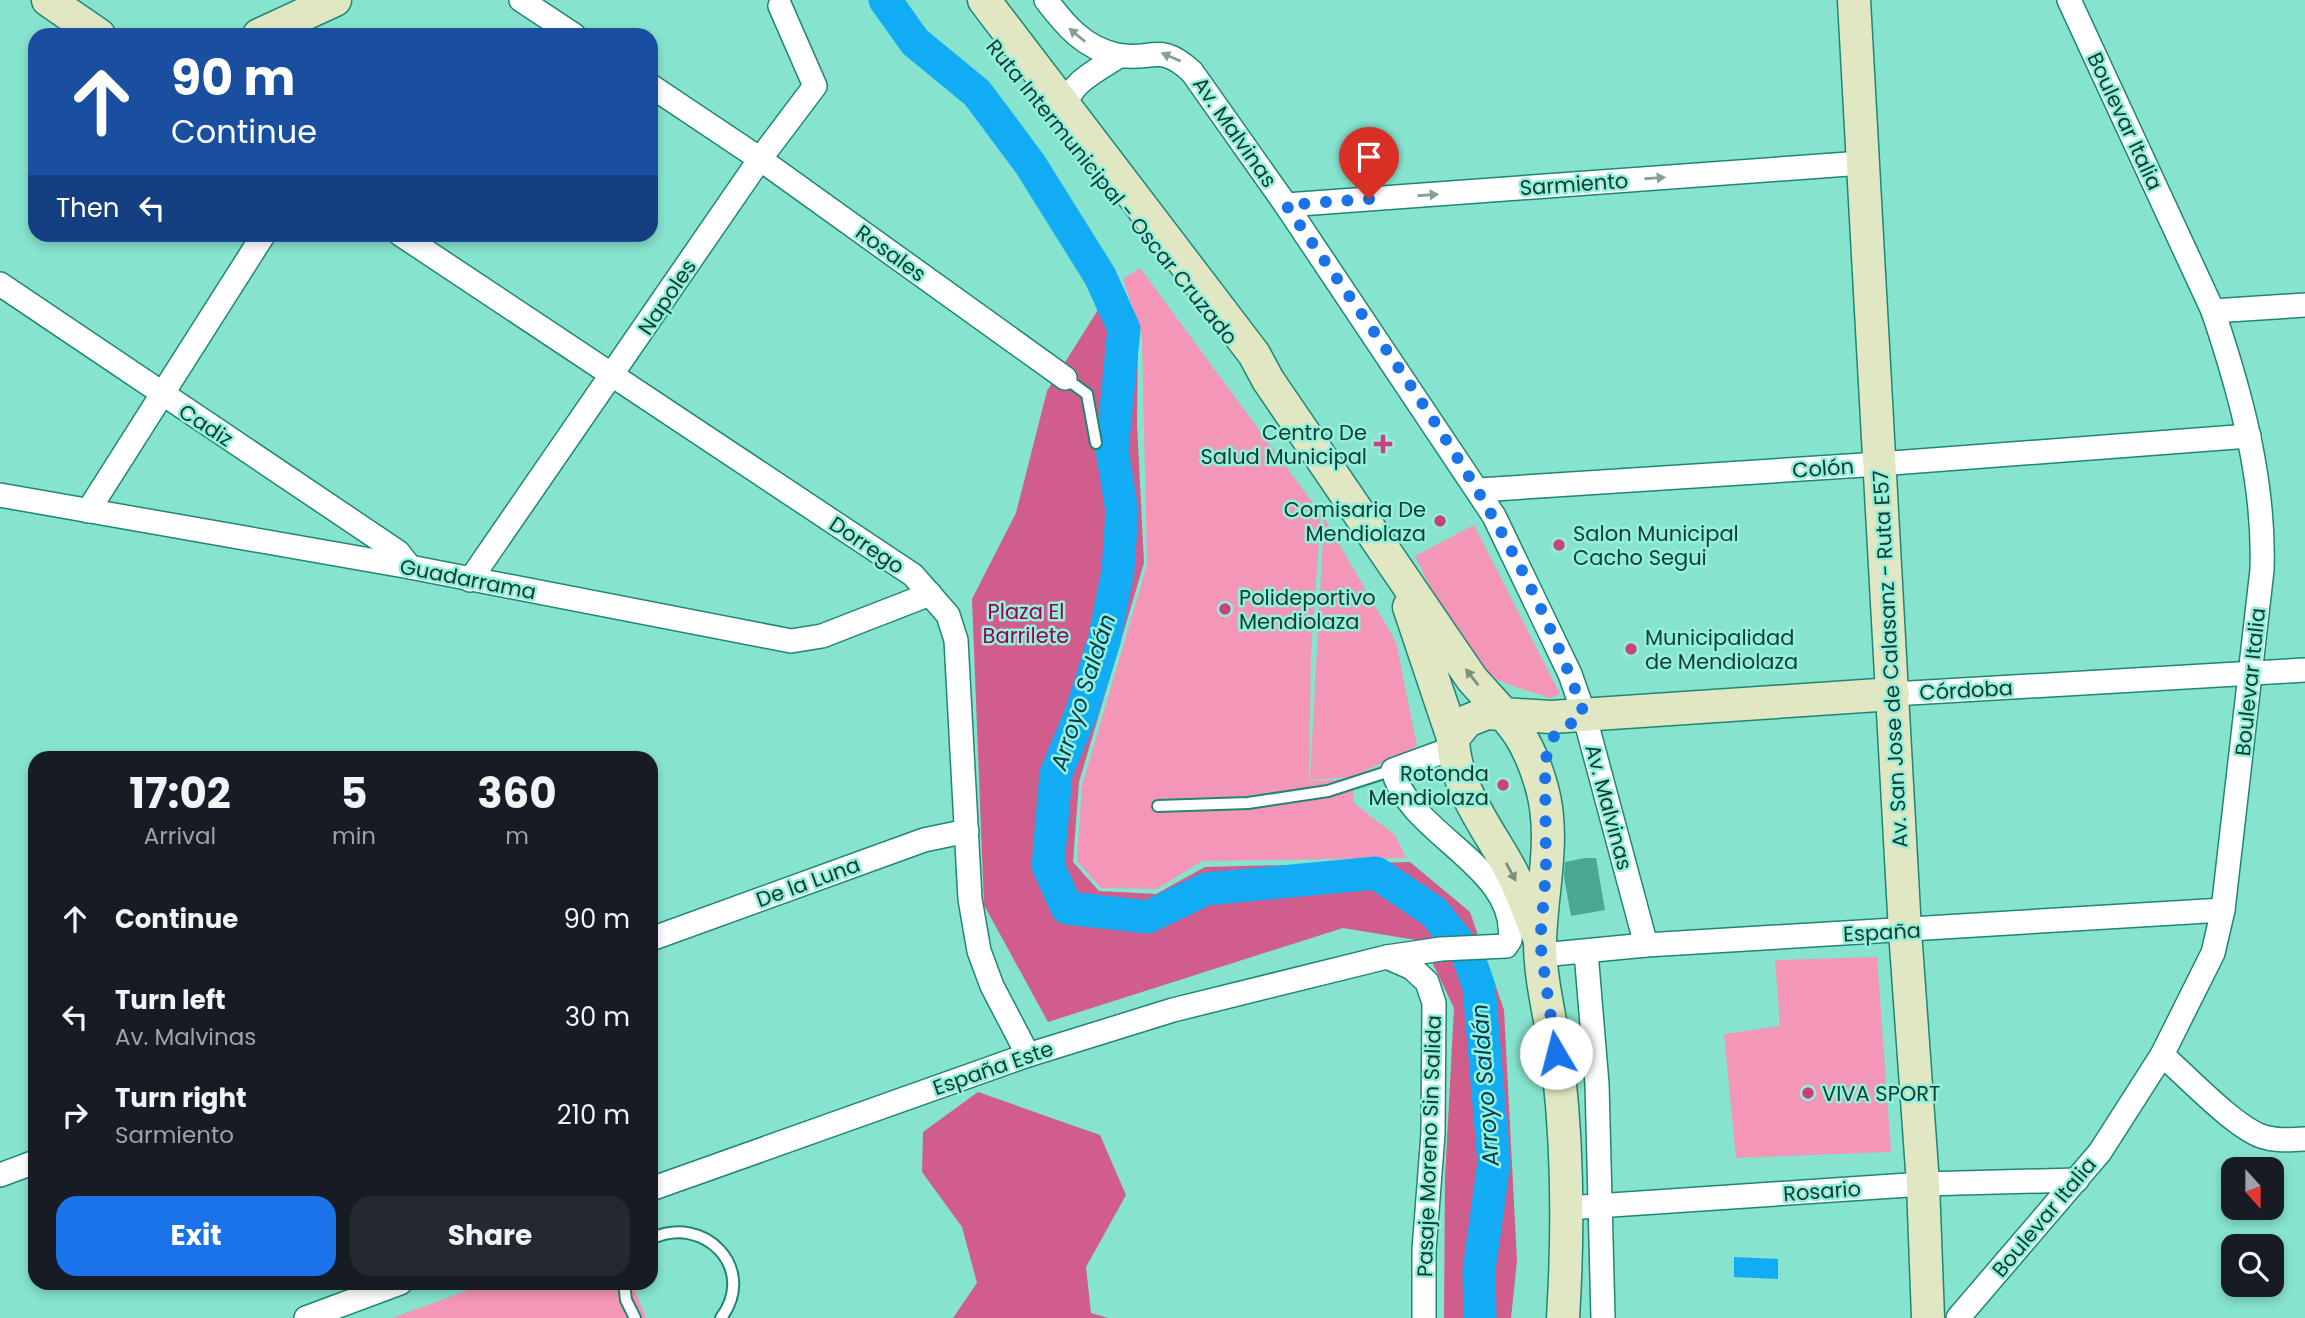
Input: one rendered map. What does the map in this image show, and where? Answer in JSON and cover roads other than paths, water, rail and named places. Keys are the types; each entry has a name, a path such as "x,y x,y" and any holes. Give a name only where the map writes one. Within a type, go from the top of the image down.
{"main road":[{"path":"48,0 89,28"},
{"path":"274,28 335,0"},
{"name":"Ruta Intermunicipal - Oscar Cruzado","path":"960,0 1239,351 1268,380"},
{"name":"Ruta Intermunicipal - Oscar Cruzado","path":"984,0 1246,343 1268,380 1472,679 1509,716 1528,749 1544,799 1546,872 1541,948"},
{"name":"Av. San Jose de Calasanz - Ruta E57","path":"1854,0 1905,930 1923,1184 1928,1318"},
{"name":"Ruta Intermunicipal - Oscar Cruzado","path":"1390,558 1475,812 1520,889 1541,948 1559,1074 1567,1208 1563,1318"},
{"name":"Córdoba","path":"1509,716 1584,714 1893,694"},
{"path":"1453,743 1460,728 1476,716 1487,713 1509,716"},
{"path":"1488,833 1511,837 1523,835 1541,820 1548,746 1566,724 1584,714"}],"street":[{"path":"521,0 563,28"},
{"name":"Av. Malvinas","path":"1045,0 1073,34 1096,48 1119,56 1161,53 1179,59 1192,72 1286,205 1479,490 1570,674 1584,714 1646,945"},
{"name":"Boulevar Italia","path":"1958,1318 2100,1152 2162,1055 2213,953 2222,910 2252,674 2263,545 2249,436 2213,311 2069,0"},
{"name":"Napoles","path":"470,580 614,376 760,159 815,86 780,6"},
{"path":"1065,106 1069,93 1119,56"},
{"name":"Rosales","path":"658,91 760,159 1065,378"},
{"name":"Sarmiento","path":"1286,205 1862,163"},
{"path":"88,511 259,242"},
{"name":"Dorrego","path":"412,242 913,575 948,615 956,639 970,899 979,951 992,986 1028,1055"},
{"name":"Cadiz","path":"0,284 162,396 398,552 411,567"},
{"path":"2213,311 2305,305"},
{"name":"Colón","path":"1479,490 2249,436"},
{"name":"Guadarrama","path":"0,495 411,567 791,641 822,636 930,594"},
{"name":"Córdoba","path":"1893,694 2305,670"},
{"path":"1392,770 1453,743"},
{"name":"España Este","path":"658,1186 1028,1055 1173,1010 1387,957 1441,949 1498,947 1510,940 1510,921 1502,901 1478,867 1410,807 1397,787 1392,770"},
{"name":"De la Luna","path":"658,936 924,841 967,831"},
{"name":"España","path":"1541,948 1586,952 1646,945 2222,910"},
{"path":"1586,952 1602,1207 1603,1318"},
{"name":"Pasaje Moreno Sin Salida","path":"1387,957 1412,968 1427,982 1434,1003 1433,1134 1424,1250 1424,1318"},
{"path":"2162,1055 2244,1126 2260,1136 2278,1140 2305,1139"},
{"path":"0,1175 28,1165"},
{"name":"Rosario","path":"1567,1208 1923,1184 2077,1180"},
{"path":"306,1318 381,1290"}],"lane":[{"name":"Rosales","path":"1065,378 1087,394 1096,443"},
{"path":"1158,806 1248,803 1328,791 1392,770"},
{"path":"658,1236 669,1232 687,1232 704,1237 718,1248 728,1262 732,1279 731,1297 721,1318"},
{"path":"625,1290 626,1300 635,1318"}],"water":[{"path":"1734,1257 1778,1259 1778,1279 1734,1277"}],"waterway":[{"name":"Arroyo Saldán","path":"885,0 915,42 977,93 1030,164 1100,276 1124,329 1112,450 1122,511 1118,571 1104,641 1082,711 1056,774 1048,866 1067,908 1148,917 1206,889 1376,873 1434,912 1467,953 1479,987 1494,1163 1479,1270 1480,1318"}],"place":[{"name":"Centro De Salud Municipal","path":"1383,444"},
{"name":"Comisaria De Mendiolaza","path":"1440,521"},
{"name":"Salon Municipal Cacho Segui","path":"1559,545"},
{"name":"Polideportivo Mendiolaza","path":"1225,609"},
{"name":"Municipalidad de Mendiolaza","path":"1631,649"},
{"name":"Rotonda Mendiolaza","path":"1503,785"},
{"name":"VIVA SPORT","path":"1808,1093"}],"park label":[{"name":"Plaza El Barrilete","path":"1026,623"}]}
